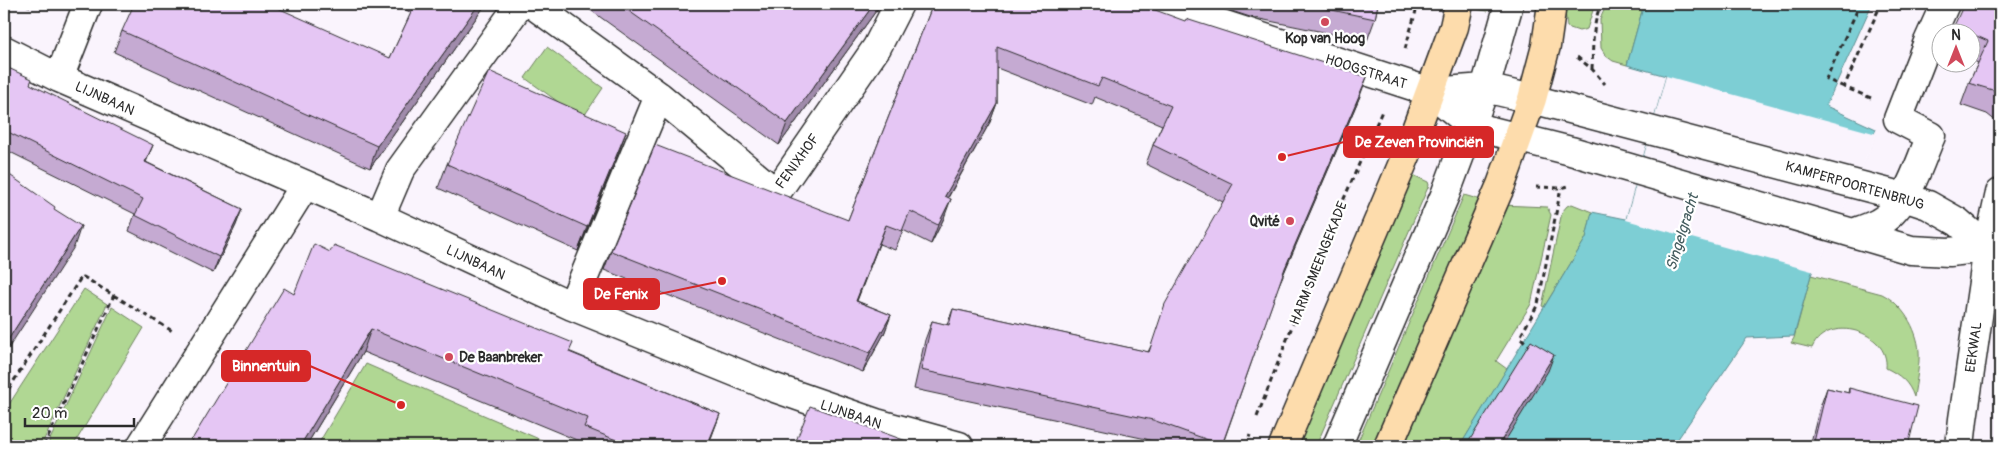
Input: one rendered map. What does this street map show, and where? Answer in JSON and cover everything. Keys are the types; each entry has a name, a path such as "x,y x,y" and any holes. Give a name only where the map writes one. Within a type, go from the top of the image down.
{"main road":[{"path":"1283,446 1356,278 1431,92 1454,27 1459,4"},
{"path":"1388,446 1501,185 1532,99 1546,46 1552,4"}],"street":[{"path":"59,78 88,4"},
{"path":"380,217 400,170 520,4"},
{"name":"FENIXHOF","path":"532,4 659,96 776,193 878,47 899,4"},
{"name":"HOOGSTRAAT","path":"1160,4 1431,92"},
{"path":"1337,446 1445,195 1472,126 1509,4"},
{"path":"1852,233 1878,223 1892,213 1904,197 1931,136 1898,119 1945,4"},
{"name":"LIJNBAAN","path":"4,50 59,78 380,217 572,306 772,387 876,423 959,446"},
{"name":"KAMPERPOORTENBRUG","path":"1431,92 1485,88 1866,186 1928,205 1958,222 1994,250"},
{"path":"1431,92 1472,126 1634,169 1911,250 1949,252 1994,250"},
{"path":"572,306 659,96"},
{"path":"142,446 305,185"},
{"name":"EEKWAL","path":"1960,446 1994,250 2000,193"}],"path":[{"name":"HARM SMEENGEKADE","path":"1256,419 1320,254 1394,81 1418,4"},
{"path":"1592,69 1593,40 1597,14 1601,4"},
{"path":"1860,4 1826,79 1894,107 1891,116 1898,119"},
{"path":"1844,87 1881,4"},
{"path":"1527,356 1532,349 1520,337 1538,304 1561,188"},
{"path":"4,396 82,276 202,350"},
{"path":"44,446 114,295"},
{"path":"1246,446 1253,428"}],"green space":[{"path":"1474,4 1490,4 1488,11 1474,9"},
{"path":"1564,4 1595,4 1587,29 1579,31 1567,27"},
{"path":"1607,4 1644,4 1627,65 1613,61 1606,56 1601,48 1600,19"},
{"path":"547,47 603,88 582,119 525,78"},
{"path":"1413,175 1428,182 1429,185 1316,446 1293,446"},
{"path":"1464,195 1481,200 1380,446 1356,446"},
{"path":"1572,204 1592,212 1586,238 1544,307 1542,306 1562,212 1567,206"},
{"path":"1501,205 1547,207 1551,215 1531,304 1496,361 1507,369 1460,446 1397,446"},
{"path":"1811,275 1882,294 1902,310 1912,325 1918,342 1918,368 1914,397 1903,380 1896,373 1886,368 1885,355 1878,344 1868,336 1856,331 1843,329 1830,331 1820,337 1812,348 1791,343"},
{"path":"84,289 107,304 41,446 4,446 4,412"},
{"path":"112,307 144,328 73,446 47,446"},
{"path":"366,364 555,446 317,446"}],"water":[{"name":"Singelgracht","path":"1644,4 1872,4 1826,106 1876,129 1811,275 1794,336 1747,338 1673,446 1460,446 1586,238 1592,212 1626,219 1666,76 1627,65"}],"pier":[{"path":"1666,76 1877,134 1815,272 1626,220"}],"building":[{"path":"134,4 269,4 390,58 415,4 479,4 377,146 122,31"},
{"path":"619,4 760,5 874,4 787,123"},
{"path":"933,4 1139,4 1185,21 1186,19 1367,77 1285,268 1222,445 1153,420 921,370 932,321 949,325 953,309 1149,352 1165,304 1233,184 1153,145 1171,106 1102,78 1098,86 997,47 997,103 945,196 951,199 938,225 910,211 902,231 886,225 856,301 891,315 870,353 611,251 655,145 848,220"},
{"path":"1303,4 1378,4 1375,19"},
{"path":"1964,4 2000,4 2000,95 1996,91 1969,83 1974,72 1982,72 1982,54 1988,41 1982,38 1982,22 1956,22"},
{"path":"4,66 32,79 30,84 153,145 145,162 242,209 219,257 135,215 143,199 4,130"},
{"path":"489,71 626,132 587,227 447,164"},
{"path":"4,171 55,207 54,209 81,226 4,346"},
{"path":"314,244 330,252 334,245 573,343 569,352 720,414 707,446 631,446 584,427 588,418 371,329 300,446 188,446 284,288 294,294"},
{"path":"1531,341 1554,355 1498,446 1466,446"},
{"path":"1827,388 1849,393 1849,388 1918,406 1908,446 1813,446"},
{"path":"810,406 920,446 794,446"}],"place":[{"name":"Kop van Hoog","path":"1325,22"},
{"name":"De Zeven Provinciën","path":"1282,157"},
{"name":"Qvité","path":"1290,221"},
{"name":"De Fenix","path":"722,281"},
{"name":"De Baanbreker","path":"449,357"},
{"name":"Binnentuin","path":"401,405"}]}
